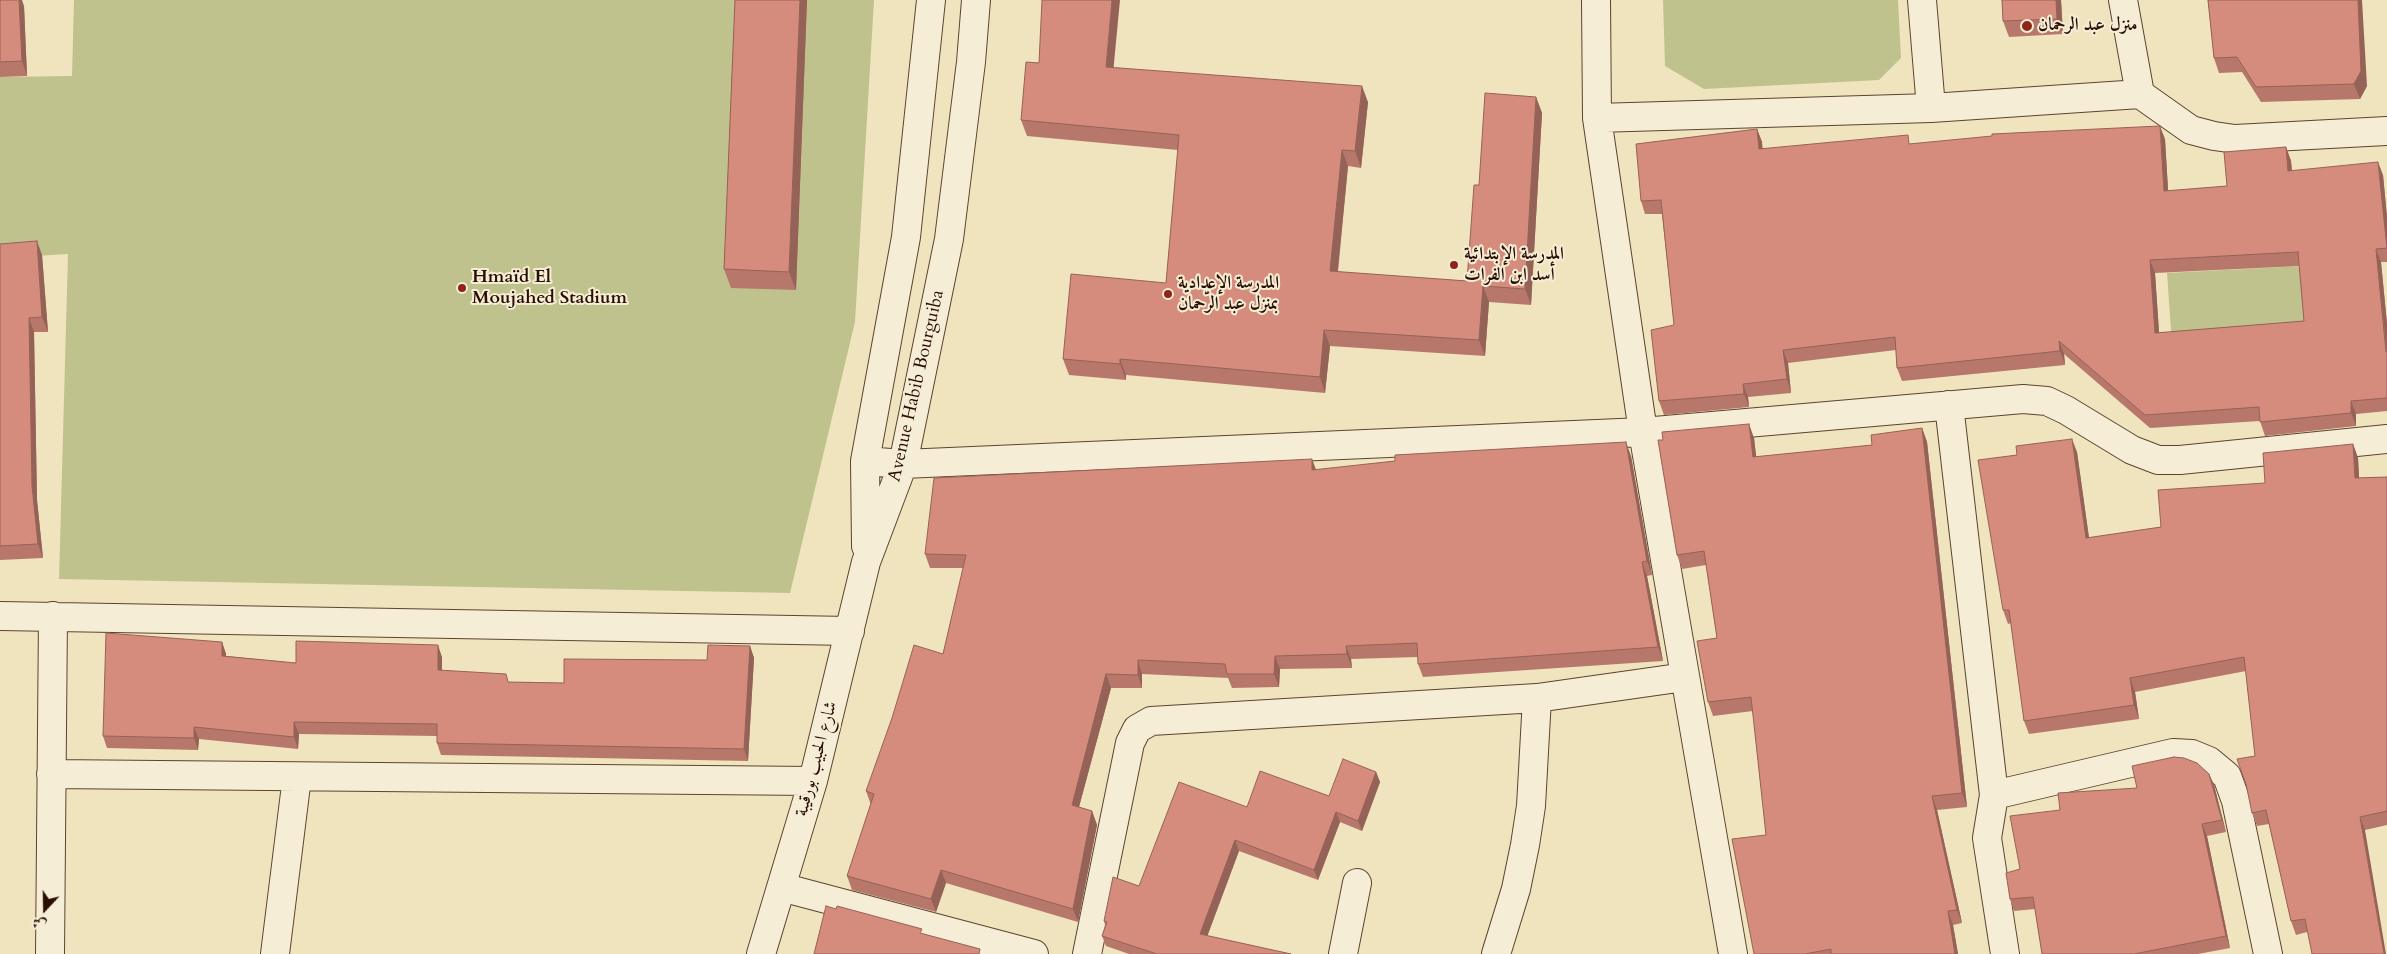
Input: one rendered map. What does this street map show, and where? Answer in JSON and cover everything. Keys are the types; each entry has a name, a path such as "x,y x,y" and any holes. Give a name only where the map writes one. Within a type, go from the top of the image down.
{"street":[{"name":"Avenue Habib Bourguiba","path":"866,562 865,461 906,237 931,0"},
{"name":"Avenue Habib Bourguiba","path":"866,562 903,464 949,240 971,62 976,0"},
{"path":"1596,0 1597,118 1643,432 1733,954"},
{"path":"1922,0 1931,108"},
{"path":"2124,0 2140,94"},
{"path":"1597,118 1931,108 2140,94 2191,130 2228,138 2387,131"},
{"path":"865,461 903,464 1643,432 2023,399 2047,401 2066,410 2132,450 2158,460 2180,460 2387,440"},
{"path":"1949,406 1994,795 1987,838 2005,954"},
{"name":"شارع الحبيب بورقيبة","path":"761,954 813,781 866,562"},
{"path":"0,616 850,631"},
{"path":"50,954 53,616"},
{"path":"1086,954 1130,743 1136,729 1151,721 1537,698 1685,677"},
{"path":"1496,954 1516,888 1525,845 1531,806 1537,698"},
{"path":"1994,795 2173,753 2192,754 2209,761 2227,776 2236,801 2268,954"},
{"path":"51,774 813,781"},
{"path":"275,954 297,777"},
{"path":"1343,954 1357,883"},
{"path":"781,887 1034,954"}],"green space":[{"name":"Hmaïd El Moujahed Stadium","path":"74,0 874,0 855,322 790,593 59,579 68,254 0,258 0,77 72,76"},
{"path":"1663,0 1898,0 1901,58 1879,80 1704,89 1665,66"},
{"path":"2303,266 2308,334 2172,345 2167,273"}],"building":[{"path":"0,0 19,0 22,61 0,62"},
{"path":"735,0 800,0 789,272 724,269"},
{"path":"1042,0 1112,0 1106,67 1362,86 1355,151 1342,150 1330,271 1467,281 1474,185 1479,185 1485,93 1536,97 1525,289 1483,286 1479,340 1324,330 1320,377 1120,359 1120,364 1063,359 1071,274 1166,283 1179,135 1021,120 1026,62 1039,63"},
{"path":"2002,0 2056,0 2057,19 2003,21"},
{"path":"2208,0 2358,0 2361,71 2354,84 2256,87 2237,57 2214,58"},
{"path":"2160,126 2164,191 2227,186 2224,152 2286,147 2288,171 2378,162 2387,248 2376,249 2387,352 2387,398 2351,401 2351,413 2260,422 2259,407 2145,415 2059,341 2060,351 1897,368 1895,337 1783,350 1787,379 1743,384 1744,394 1659,401 1651,330 1674,325 1661,200 1641,201 1636,144 1757,129 1759,149 1908,135 1909,144 1992,136 1992,134","holes":["2298,252 2304,321 2155,333 2150,260"]},
{"path":"37,241 42,317 29,318 32,486 38,544 0,546 0,244"},
{"path":"1749,424 1753,457 1872,445 1871,435 1922,428 1962,793 1932,796 1957,910 1948,911 1955,954 1831,954 1831,949 1805,954 1754,954 1732,839 1766,835 1751,697 1708,702 1697,641 1717,638 1704,551 1677,555 1658,440 1663,440 1662,432"},
{"path":"2072,439 2086,538 2161,527 2158,490 2265,483 2263,453 2353,444 2355,478 2387,477 2387,811 2360,817 2384,954 2312,954 2305,919 2291,921 2266,810 2252,813 2246,784 2237,759 2255,756 2244,657 2130,678 2134,705 2024,721 2009,610 2003,610 1978,460 2017,455 2016,446"},
{"path":"1626,442 1647,561 1642,562 1658,647 1418,664 1417,643 1346,646 1347,654 1275,656 1274,674 1227,674 1225,664 1138,660 1138,675 1106,674 1072,805 1092,811 1073,909 941,870 931,899 847,876 874,794 866,791 892,718 914,645 943,654 966,555 925,554 934,478 1312,459 1312,470 1395,461 1395,455"},
{"path":"106,633 222,642 222,656 296,663 296,641 438,645 438,670 506,674 508,682 564,683 564,659 707,660 708,645 750,646 744,749 437,743 437,724 294,722 294,737 194,727 194,738 103,736"},
{"path":"2174,757 2184,758 2197,763 2209,774 2222,820 2202,824 2226,936 2134,954 2042,954 2033,897 2010,899 2006,873 2020,869 2010,816 2060,810 2058,793 2137,788 2132,766"},
{"path":"1343,759 1376,772 1358,821 1336,812 1314,870 1235,840 1200,934 1291,954 1157,954 1102,936 1107,922 1104,921 1113,877 1139,886 1179,782 1247,807 1260,771 1329,796"},
{"path":"826,906 836,909 837,906 922,929 920,933 980,949 979,954 814,954"}],"place":[{"name":"منزل عبد الرحمان","path":"2027,26"},
{"name":"المدرسة الإبتدائية أسد ابن الفرات","path":"1454,265"},
{"name":"Hmaïd El Moujahed Stadium","path":"462,288"},
{"name":"المدرسة الإعدادية بمنزل عبد الرّحمان","path":"1168,294"}]}
